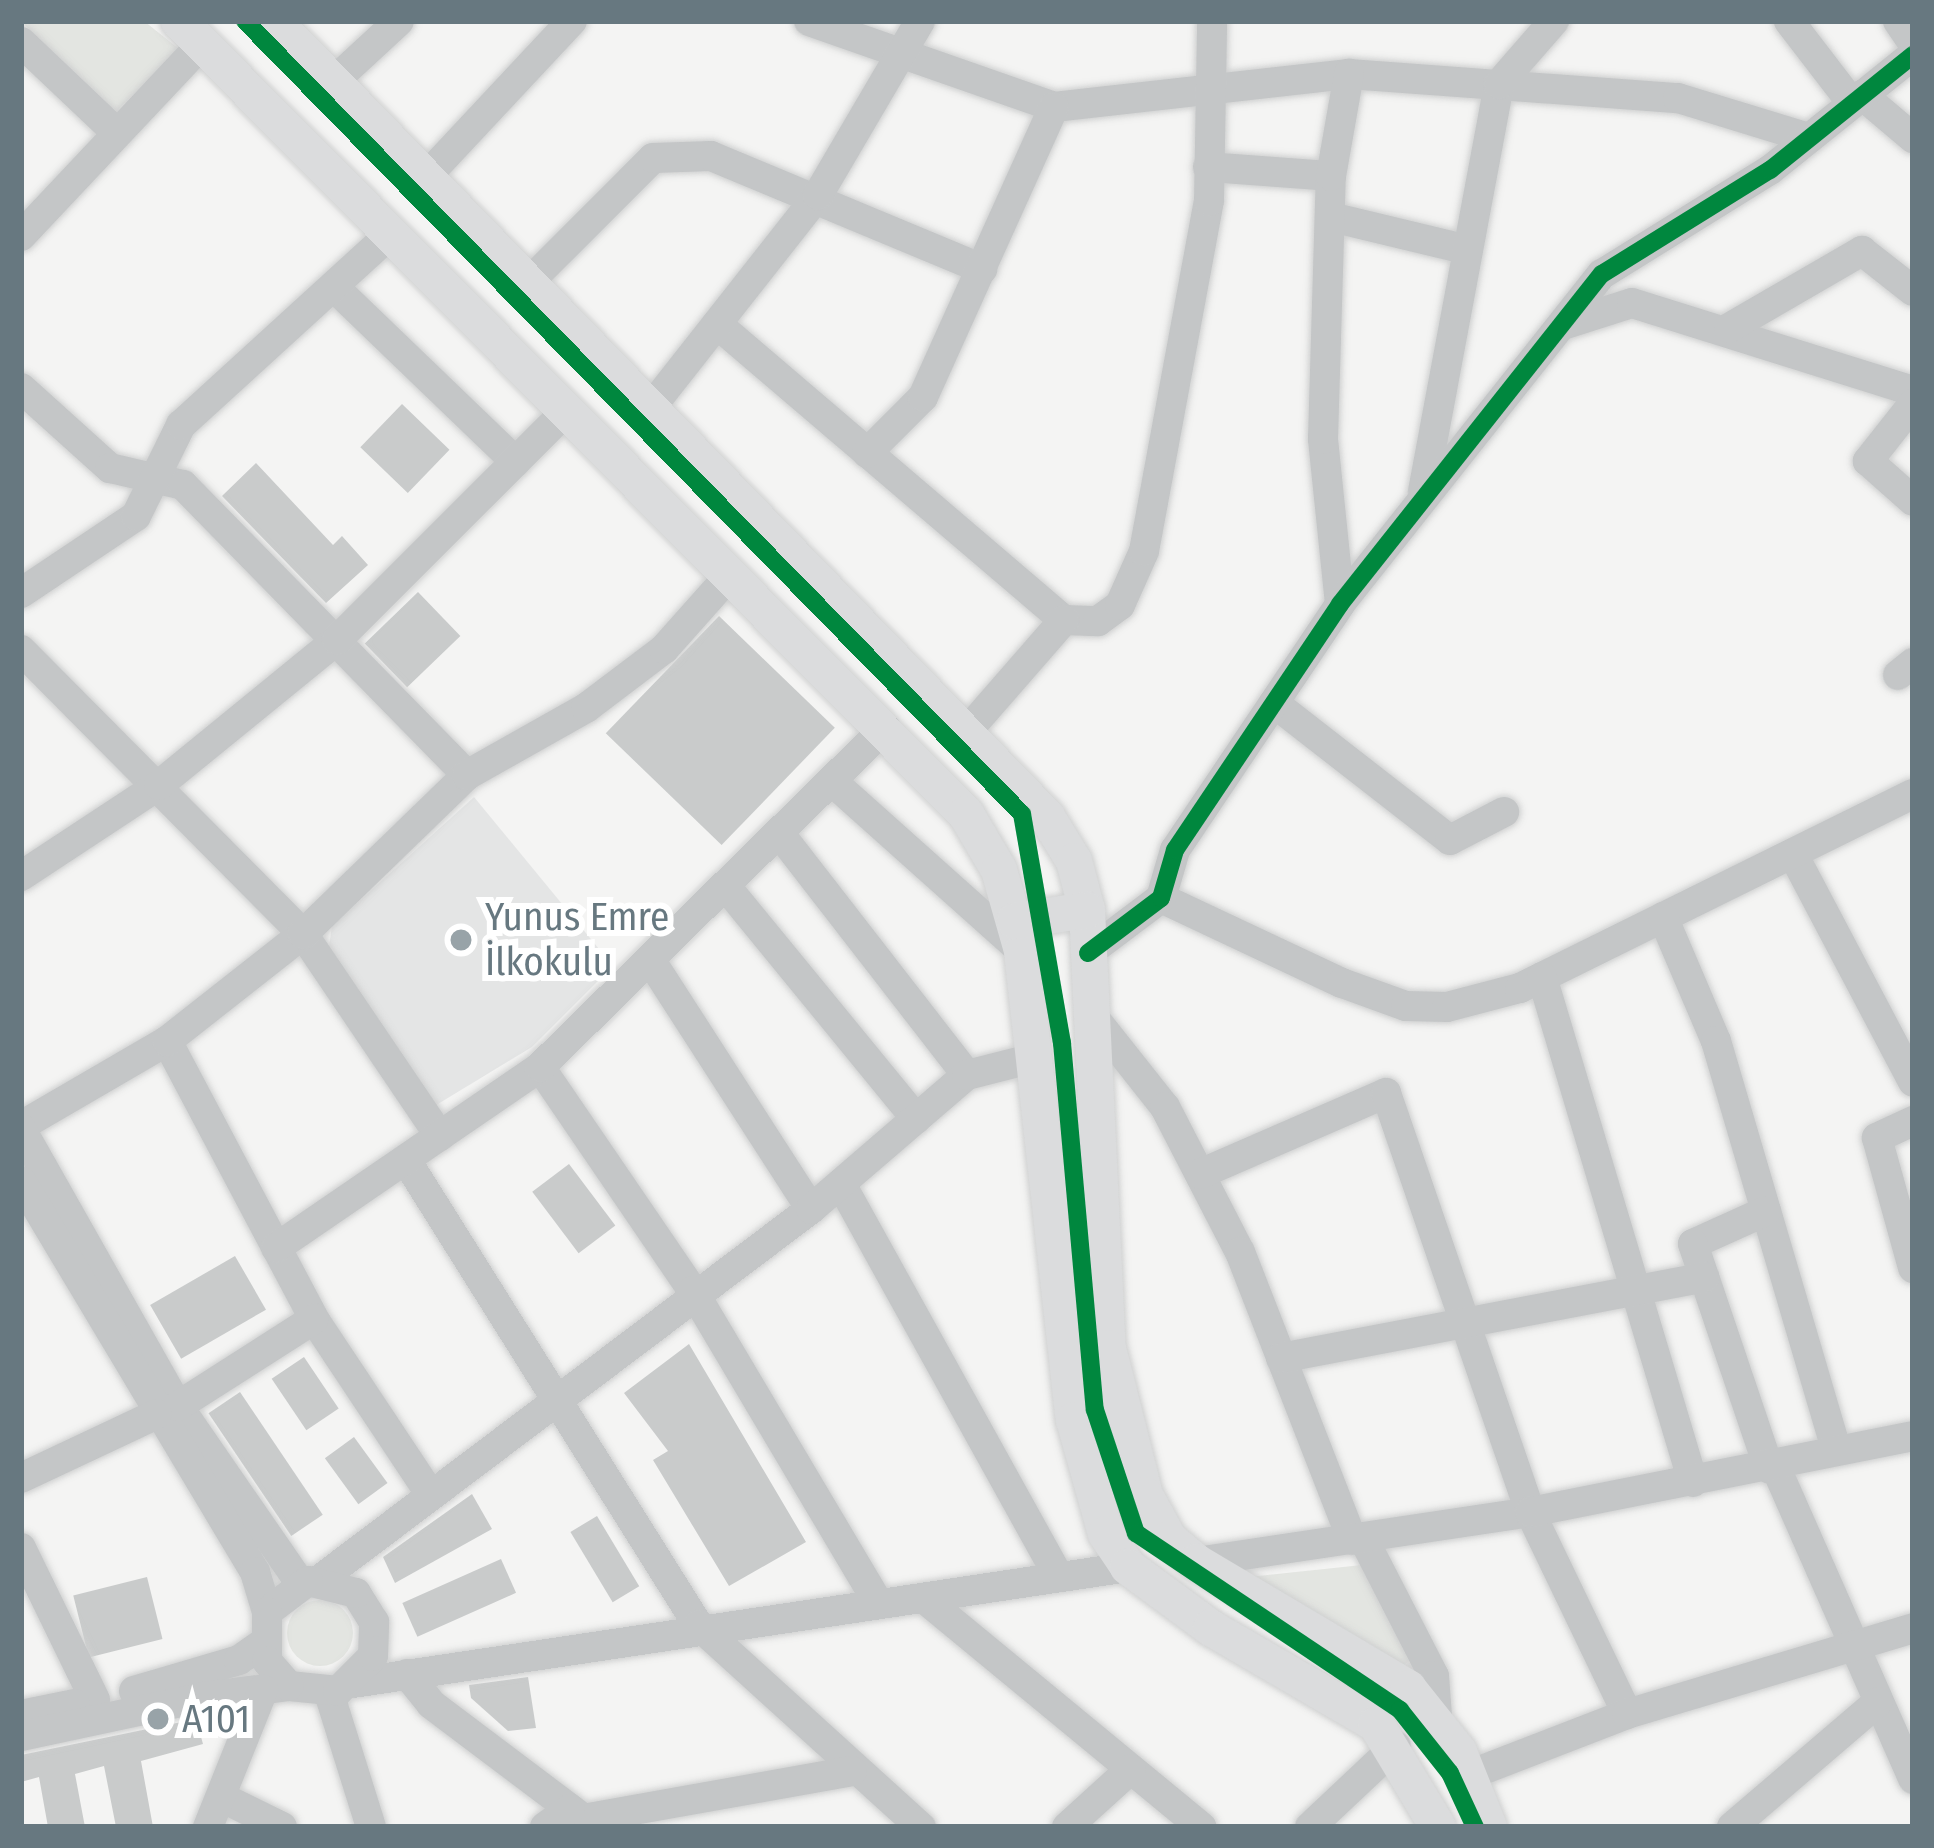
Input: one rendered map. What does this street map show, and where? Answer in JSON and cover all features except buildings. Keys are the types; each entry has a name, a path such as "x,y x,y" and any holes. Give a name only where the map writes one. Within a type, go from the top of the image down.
{"main road":[{"path":"274,21 423,180 968,730 1047,817 1074,861 1087,910 1108,1348 1149,1502 1169,1539 1196,1562 1374,1665 1437,1716 1469,1775 1489,1827"},
{"path":"190,33 966,814 1019,936 1075,1420 1101,1522 1128,1567 1198,1619 1376,1724 1396,1746 1438,1827"},
{"path":"1019,936 1087,910"},
{"path":"1034,1058 1093,1052"},
{"path":"1101,1522 1149,1502"},
{"path":"1198,1619 1230,1582"}],"street":[{"path":"332,83 399,21"},
{"path":"423,180 572,21"},
{"path":"809,21 1054,107 1215,93 1349,74 1678,98 1809,138"},
{"path":"649,410 818,195 908,52 920,21"},
{"path":"717,324 1064,620 1098,621 1120,605 1144,551 1208,167 1215,93 1212,21"},
{"path":"1422,497 1464,249 1499,83 1553,21"},
{"path":"1789,21 1857,99 1913,138"},
{"path":"1898,21 1913,43"},
{"path":"21,236 117,133 190,33"},
{"path":"21,42 117,133"},
{"path":"1088,952 1161,898 1175,850 1340,604 1602,274 1809,138 1913,55"},
{"path":"1340,604 1323,440 1331,176 1349,74"},
{"path":"867,453 923,397 1054,107"},
{"path":"527,284 653,158 711,156 818,195 982,269"},
{"path":"1208,167 1331,176"},
{"path":"1331,217 1464,249"},
{"path":"21,593 136,516 181,425 388,236"},
{"path":"1729,328 1862,251 1913,291"},
{"path":"334,287 516,462"},
{"path":"1560,326 1632,303 1729,328 1913,391"},
{"path":"21,388 110,469 158,474 207,506 467,775"},
{"path":"1913,404 1868,461 1913,501"},
{"path":"21,876 159,784 337,640 566,412"},
{"path":"208,1827 276,1688 262,1644 267,1612 255,1571 21,1128 167,1041 304,934 467,775 586,708 664,649 730,574"},
{"path":"968,730 1064,620"},
{"path":"21,650 304,934 440,1136"},
{"path":"1274,704 1450,839 1504,812"},
{"path":"276,1248 540,1067 783,838 885,728"},
{"path":"835,784 1019,936"},
{"path":"1161,898 1406,1006 1486,1000 1793,856 1913,794"},
{"path":"783,838 967,1076"},
{"path":"1793,856 1913,1082"},
{"path":"728,889 916,1119"},
{"path":"1663,917 1715,1041 1837,1451"},
{"path":"652,961 811,1209"},
{"path":"1541,977 1694,1482"},
{"path":"1092,1015 1129,1053 1200,1174 1358,1539 1434,1676 1437,1716"},
{"path":"167,1041 314,1319 431,1495"},
{"path":"267,1612 385,1534 557,1394 811,1209 967,1076 1034,1058"},
{"path":"540,1067 693,1291 878,1603"},
{"path":"1200,1174 1386,1093 1469,1322 1530,1512 1627,1714"},
{"path":"1913,1120 1877,1138 1913,1268"},
{"path":"406,1160 698,1624 852,1771 921,1827"},
{"path":"21,1181 168,1410 310,1582 359,1598"},
{"path":"841,1184 1057,1573"},
{"path":"1766,1211 1693,1244 1772,1468 1913,1779"},
{"path":"1281,1358 1704,1277"},
{"path":"21,1478 168,1410 314,1319"},
{"path":"1196,1562 1530,1512 1772,1468 1913,1436"},
{"path":"385,1534 359,1598 376,1639 422,1669 431,1704 573,1820 852,1771"},
{"path":"21,1548 95,1700"},
{"path":"21,1736 276,1688 341,1688 422,1669 698,1624 926,1600 1057,1573 1128,1567"},
{"path":"926,1600 1201,1827"},
{"path":"1469,1775 1627,1714 1857,1650 1913,1628"},
{"path":"371,1827 341,1688 376,1639"},
{"path":"21,1714 170,1683 262,1644"},
{"path":"1732,1827 1878,1702"},
{"path":"1310,1827 1396,1746"},
{"path":"1067,1827 1131,1769"},
{"path":"221,1797 282,1827"}],"shaded area":[{"path":"21,21 144,21 179,49 113,115"},
{"name":"Yunus Emre İlkokulu","path":"474,797 613,966 532,1047 433,1107 328,953 332,926"},
{"path":"1362,1565 1412,1658 1402,1667 1249,1577"},
{"path":"320,1600 344,1609 353,1633 344,1657 320,1666 296,1657 287,1633 296,1609"}],"cycle path":[{"path":"245,21 1022,814 1062,1043 1095,1410 1136,1533 1400,1710 1450,1773 1475,1827"},
{"path":"1088,953 1161,898 1175,850 1340,604 1602,274 1770,170 1913,55"}],"place":[{"name":"Yunus Emre İlkokulu","path":"461,940"},
{"name":"A101","path":"158,1719"}]}
